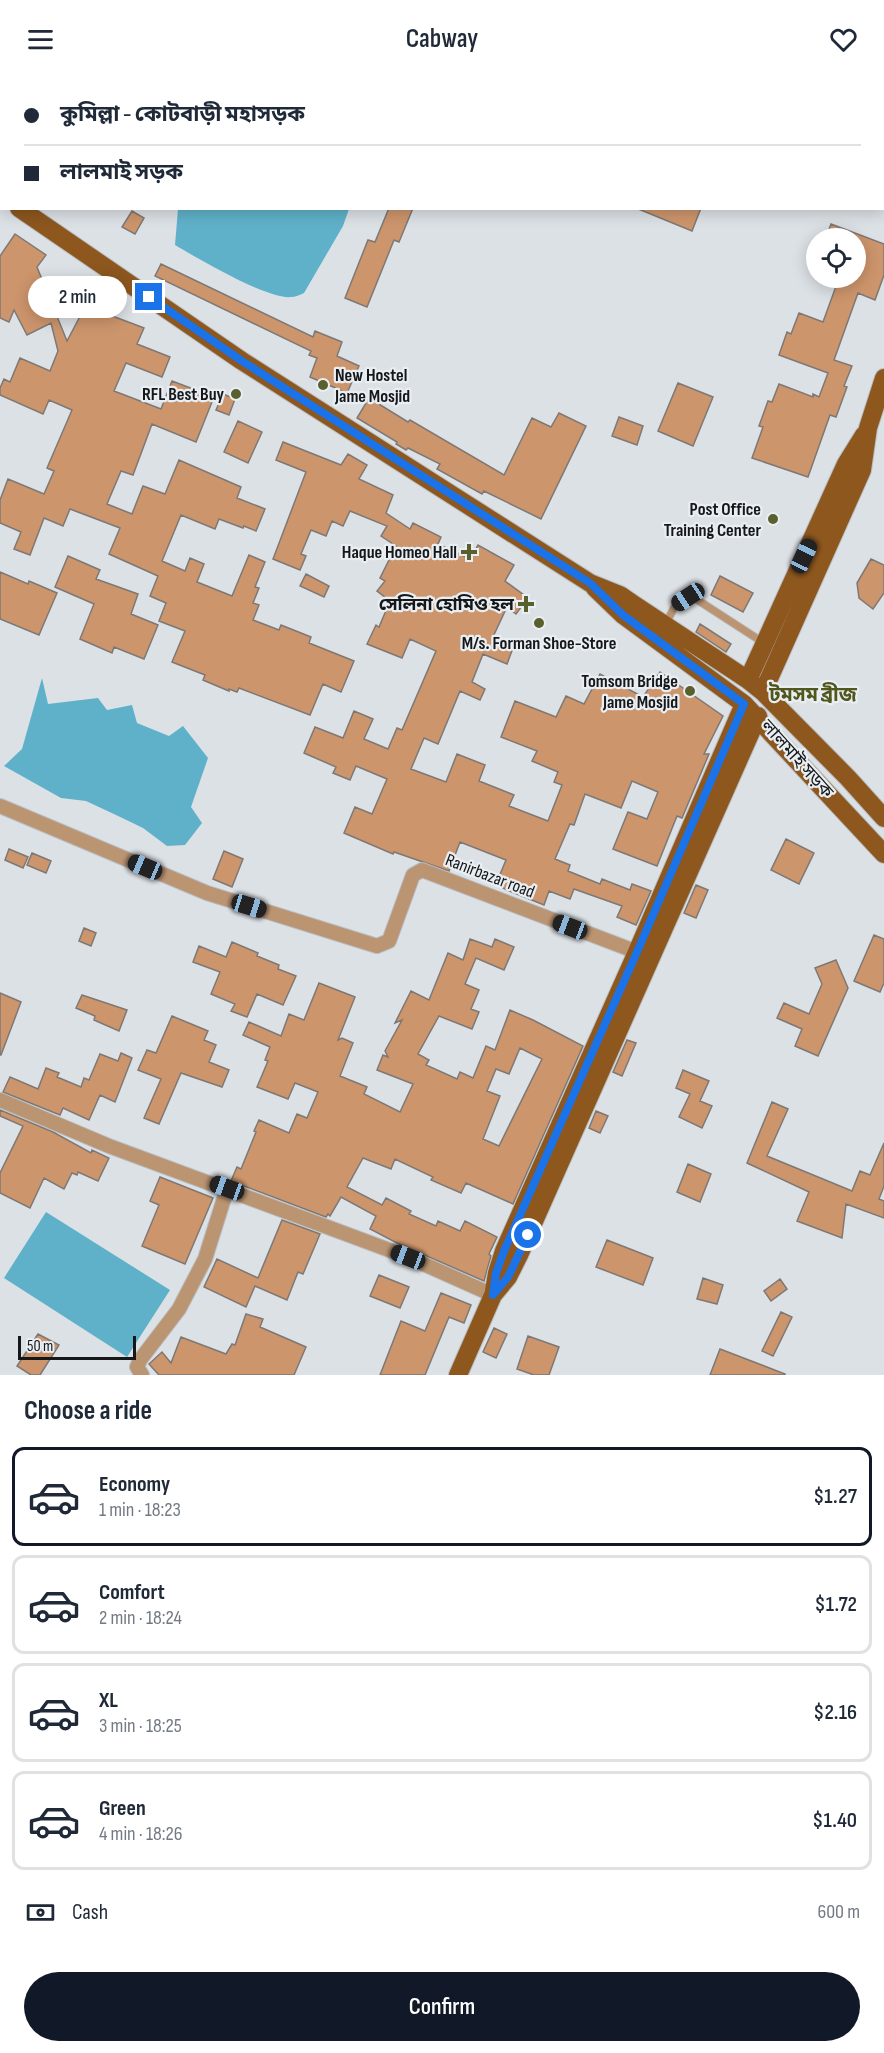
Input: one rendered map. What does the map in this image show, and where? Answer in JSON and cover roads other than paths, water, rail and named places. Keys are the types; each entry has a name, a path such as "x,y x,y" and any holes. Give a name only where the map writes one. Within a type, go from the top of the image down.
{"main road":[{"name":"লালমাই সড়ক","path":"22,210 242,361 590,583 620,596 748,680 763,692 848,778 884,818"},
{"path":"748,680 765,643 804,578 862,470 868,428 884,378"},
{"path":"763,692 804,578"},
{"name":"লালমাই সড়ক","path":"590,583 623,615 758,716 884,854"},
{"path":"631,984 637,952 744,704"},
{"path":"458,1375 493,1295 508,1277 519,1255 631,984 758,716"}],"street":[{"name":"Ranirbazar road","path":"0,806 207,893 377,946 389,941 413,875 422,870 637,952"},
{"path":"0,1100 110,1146 408,1257 493,1295"},
{"path":"142,1375 137,1367 140,1360 179,1309 204,1259 227,1188"}],"lane":[{"path":"665,625 675,606 688,597 696,599 765,643"}],"water":[{"path":"178,210 349,210 343,226 304,293 298,296 280,296 266,292 215,268 175,245"},
{"path":"42,678 48,704 98,698 107,710 132,705 137,723 169,736 183,726 208,758 191,807 202,823 185,845 167,846 143,828 86,801 61,798 4,766 22,749"},
{"path":"46,1212 170,1290 127,1357 4,1278"}],"place":[{"name":"New Hostel Jame Mosjid","path":"323,385"},
{"name":"RFL Best Buy","path":"236,394"},
{"name":"Post Office Training Center","path":"773,519"},
{"name":"Haque Homeo Hall","path":"469,552"},
{"name":"সেলিনা হোমিও হল","path":"526,604"},
{"name":"M/s. Forman Shoe-Store","path":"539,623"},
{"name":"Tomsom Bridge Jame Mosjid","path":"690,691"}],"district":[{"name":"টমসম ব্রীজ","path":"813,695"}]}
